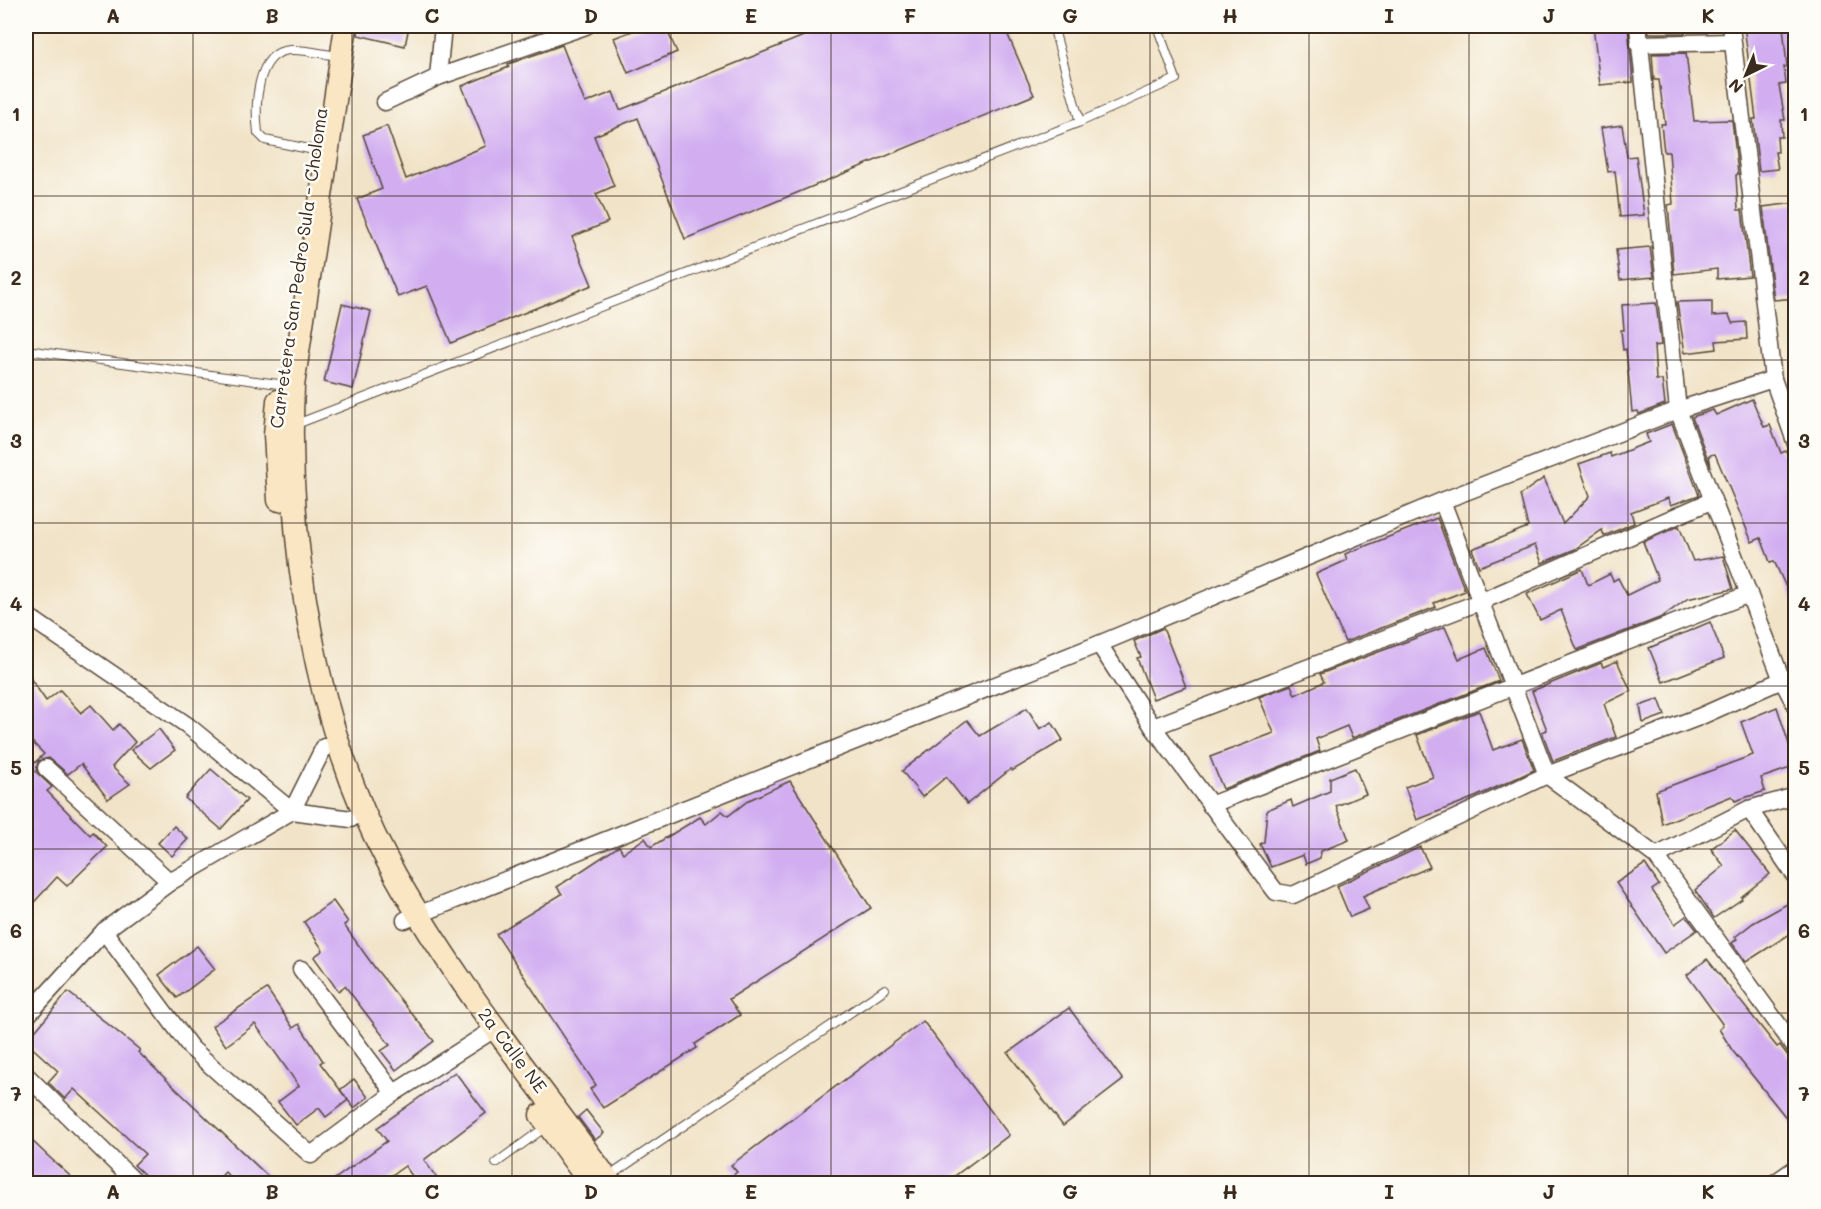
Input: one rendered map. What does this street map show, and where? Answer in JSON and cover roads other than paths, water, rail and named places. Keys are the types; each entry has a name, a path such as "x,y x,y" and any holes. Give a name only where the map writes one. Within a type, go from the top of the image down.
{"main road":[{"name":"Carretera San Pedro Sula - Choloma","path":"286,385 334,56 332,26"},
{"name":"Carretera San Pedro Sula - Choloma","path":"346,26 334,56 314,150 286,385 281,528 297,640 324,747 351,819 372,862 411,917"},
{"name":"Carretera San Pedro Sula - Choloma","path":"283,430 312,639 339,744 366,816 411,917"},
{"name":"2a Calle NE","path":"411,917 490,1032 601,1182"},
{"name":"2a Calle NE","path":"490,1032 549,1125 601,1182"}],"street":[{"path":"438,77 443,26"},
{"path":"385,102 438,77 586,26"},
{"path":"1638,26 1678,410 1782,680 1796,706"},
{"path":"1639,44 1731,34 1773,379 1794,436"},
{"path":"411,917 1099,644 1442,501 1678,410 1773,379"},
{"path":"1153,727 1482,601 1713,500"},
{"path":"1442,501 1547,775 1656,856 1796,1049"},
{"path":"1210,805 1749,594"},
{"path":"26,615 187,725 292,811 351,819"},
{"path":"1099,644 1153,727 1276,892 1293,895 1547,775 1699,717 1782,680"},
{"path":"26,1017 104,931 170,882 292,811 324,747"},
{"path":"46,768 170,882"},
{"path":"1656,856 1749,809 1796,796"},
{"path":"1749,809 1796,877"},
{"path":"104,931 191,1048 311,1155 394,1093 490,1032"},
{"path":"300,969 394,1093"},
{"path":"26,1075 137,1184"},
{"path":"1773,1184 1796,1168"}],"lane":[{"path":"1053,26 1080,122"},
{"path":"283,430 1080,122 1176,80 1157,26"},
{"path":"314,150 265,140 258,133 256,115 264,66 274,55 288,50 334,56"},
{"path":"26,350 286,385"},
{"path":"601,1182 885,989"},
{"path":"496,1162 549,1125"}]}
